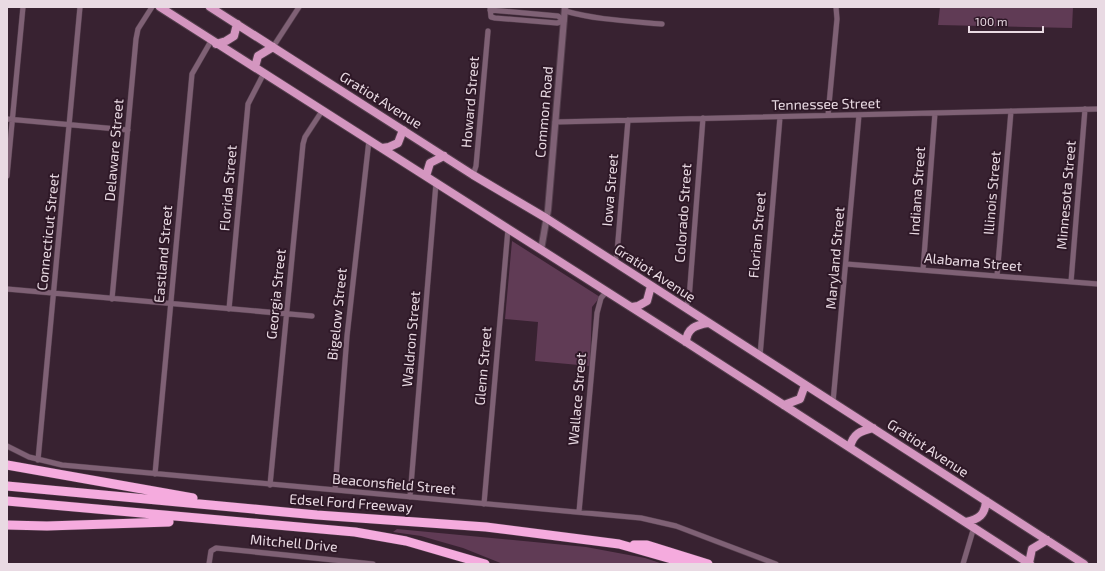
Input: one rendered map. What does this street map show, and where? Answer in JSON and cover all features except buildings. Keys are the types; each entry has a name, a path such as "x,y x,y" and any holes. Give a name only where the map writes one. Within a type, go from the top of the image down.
{"highway":[{"path":"7,465 180,496 267,506 317,515"},
{"name":"Edsel Ford Freeway","path":"7,486 317,515 486,528 619,544 689,564"},
{"name":"Edsel Ford Freeway","path":"7,501 214,521 355,532 440,549 486,564"},
{"path":"7,525 51,526 121,522 214,521"},
{"path":"619,544 647,545 708,564"}],"main road":[{"path":"160,7 632,307 1029,564 1032,549 1047,540"},
{"name":"Gratiot Avenue","path":"215,8 237,24 473,175 546,218 1084,564"},
{"path":"214,42 226,41 234,36 237,24"},
{"path":"255,67 258,56 273,47"},
{"path":"382,148 398,142 403,130"},
{"path":"426,176 430,163 444,156"},
{"path":"632,307 638,306 647,301 651,286"},
{"path":"686,342 687,335 691,329 708,323"},
{"path":"784,405 800,399 805,385"},
{"path":"850,447 852,440 857,434 873,428"},
{"path":"966,522 981,517 985,510 986,501"}],"street":[{"path":"7,176 10,119 23,7"},
{"name":"Connecticut Street","path":"38,460 80,7"},
{"name":"Delaware Street","path":"112,299 136,39 138,29 152,7"},
{"path":"273,47 299,7"},
{"path":"828,115 837,19 836,7"},
{"path":"490,9 558,16 564,21"},
{"path":"565,9 578,16 662,24"},
{"name":"Common Road","path":"541,250 546,218 565,9"},
{"name":"Howard Street","path":"473,175 476,166 488,31"},
{"name":"Eastland Street","path":"155,474 192,74 214,42"},
{"name":"Florida Street","path":"228,309 248,105 264,73"},
{"name":"Minnesota Street","path":"1071,282 1085,109"},
{"name":"Tennessee Street","path":"555,122 1098,109"},
{"name":"Georgia Street","path":"270,485 303,141 322,111"},
{"name":"Illinois Street","path":"997,276 1011,111"},
{"name":"Indiana Street","path":"923,270 934,113"},
{"name":"Maryland Street","path":"833,402 859,115"},
{"name":"Florian Street","path":"760,356 780,117"},
{"name":"Colorado Street","path":"685,308 689,299 703,118"},
{"path":"10,119 128,130"},
{"name":"Iowa Street","path":"614,262 617,253 628,120"},
{"name":"Bigelow Street","path":"335,490 347,336 369,140"},
{"name":"Waldron Street","path":"410,497 436,183"},
{"name":"Glenn Street","path":"484,504 508,229"},
{"name":"Alabama Street","path":"846,264 1098,284"},
{"path":"7,289 286,315 312,316"},
{"name":"Wallace Street","path":"579,512 597,313 601,298 607,291"},
{"name":"Beaconsfield Street","path":"7,446 38,460 62,466 641,518 666,523 776,564"},
{"path":"963,564 974,527"},
{"name":"Mitchell Drive","path":"209,564 211,551 213,549 334,562 373,564"}],"shaded area":[{"path":"940,7 1073,7 1072,28 938,25"},
{"path":"512,241 600,297 592,307 590,366 535,361 538,322 505,319"},
{"path":"397,529 586,547 645,558 663,564 503,564 463,548 421,536 393,532"}]}
